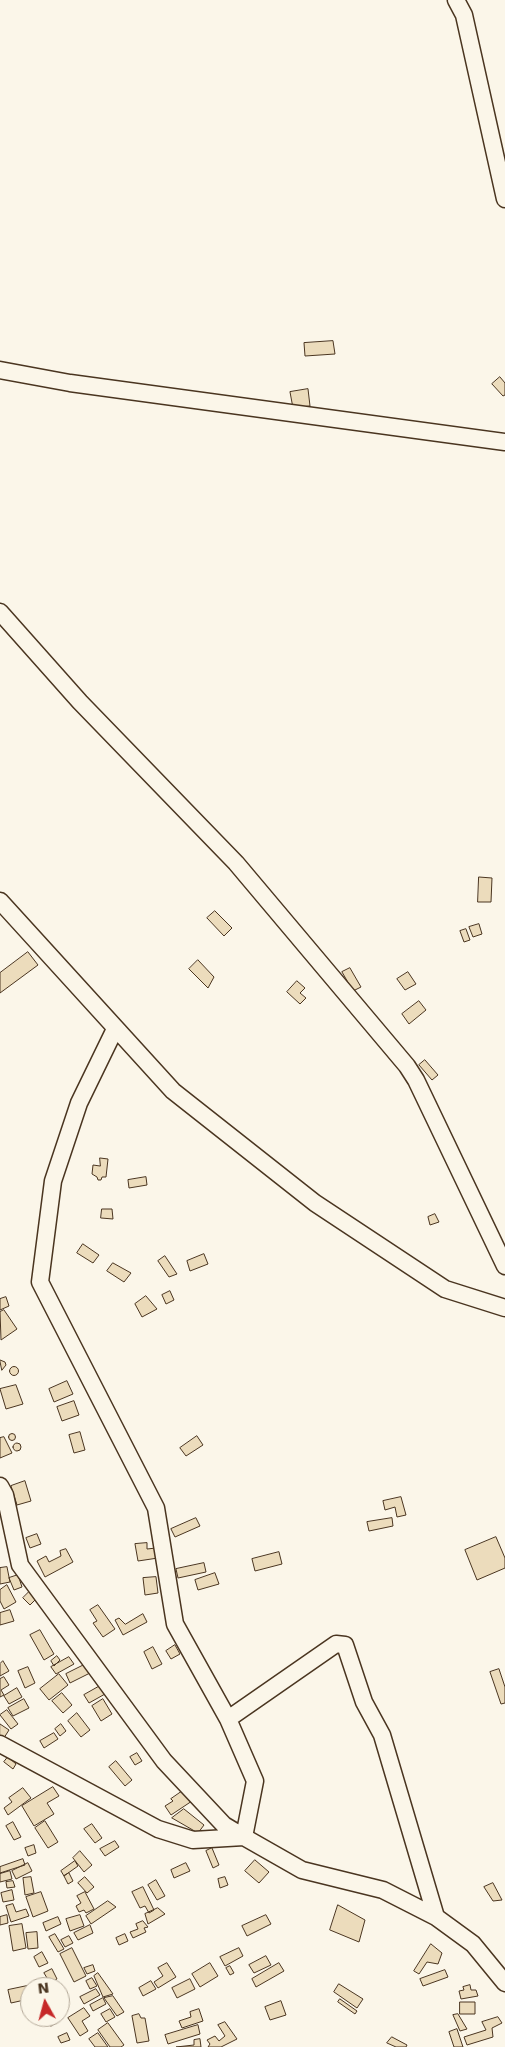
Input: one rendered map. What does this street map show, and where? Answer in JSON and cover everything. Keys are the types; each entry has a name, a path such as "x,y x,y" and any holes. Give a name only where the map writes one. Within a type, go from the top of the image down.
{"street":[{"path":"456,0 464,15 505,199"},
{"path":"0,370 70,383 505,442"},
{"path":"0,612 80,702 236,863 407,1066 416,1080 505,1266"},
{"path":"0,901 173,1091 315,1203 446,1289 505,1308"},
{"path":"114,1028 79,1103 53,1181 40,1282 156,1508 175,1624 228,1719 255,1781 244,1837"},
{"path":"0,1486 5,1495 20,1566 164,1761 224,1825 302,1870 383,1890 436,1917 473,1944 505,1983"},
{"path":"228,1719 336,1644 345,1645 364,1702 382,1735 436,1917"},
{"path":"0,1744 158,1828 194,1840 244,1837"}],"building":[{"path":"333,341 335,354 305,356 304,343"},
{"path":"500,377 505,383 505,395 503,396 492,384"},
{"path":"308,389 310,406 293,408 290,392"},
{"path":"479,877 492,878 491,902 478,902"},
{"path":"215,911 232,928 224,936 207,918"},
{"path":"479,924 482,934 473,937 469,927"},
{"path":"466,929 470,940 464,942 460,931"},
{"path":"28,952 38,965 0,993 0,973"},
{"path":"198,960 214,977 208,988 189,969"},
{"path":"350,968 361,987 353,991 342,972"},
{"path":"408,972 416,984 405,990 397,979"},
{"path":"297,981 305,988 300,993 306,998 300,1004 287,992"},
{"path":"419,1001 426,1010 409,1024 402,1014"},
{"path":"425,1060 438,1075 432,1080 419,1065"},
{"path":"100,1158 108,1159 106,1177 98,1180 92,1174 93,1165 100,1166"},
{"path":"146,1177 147,1185 129,1188 128,1180"},
{"path":"102,1209 112,1209 113,1219 101,1218"},
{"path":"435,1214 439,1222 430,1225 428,1217"},
{"path":"83,1244 99,1255 93,1263 77,1253"},
{"path":"204,1254 208,1264 190,1271 187,1261"},
{"path":"165,1256 177,1274 169,1277 158,1261"},
{"path":"113,1263 131,1273 124,1282 107,1271"},
{"path":"170,1291 174,1300 166,1304 162,1295"},
{"path":"146,1296 157,1309 142,1317 135,1304"},
{"path":"6,1297 9,1306 0,1310 0,1299"},
{"path":"4,1310 17,1329 1,1340 0,1312"},
{"path":"0,1360 5,1362 6,1365 2,1370"},
{"path":"14,1367 18,1371 14,1375 10,1371"},
{"path":"67,1381 73,1394 54,1402 49,1389"},
{"path":"16,1385 23,1404 6,1409 0,1389"},
{"path":"74,1401 79,1415 62,1421 57,1407"},
{"path":"80,1432 85,1450 74,1453 69,1435"},
{"path":"12,1433 16,1437 12,1441 8,1437"},
{"path":"197,1436 203,1445 186,1456 180,1448"},
{"path":"4,1437 12,1453 0,1458 0,1438"},
{"path":"17,1443 21,1447 17,1451 13,1447"},
{"path":"25,1481 31,1501 17,1505 11,1486"},
{"path":"401,1497 406,1515 397,1517 395,1507 385,1510 383,1501"},
{"path":"196,1518 200,1526 175,1537 171,1529"},
{"path":"392,1518 393,1526 369,1531 367,1522"},
{"path":"37,1534 41,1544 30,1548 26,1538"},
{"path":"496,1537 505,1558 505,1568 477,1580 465,1550"},
{"path":"147,1543 147,1549 156,1548 158,1558 138,1561 135,1544"},
{"path":"66,1549 73,1562 45,1577 37,1561 46,1556 49,1562 61,1556 60,1551"},
{"path":"279,1552 282,1564 255,1571 252,1559"},
{"path":"204,1563 206,1572 178,1578 176,1569"},
{"path":"7,1567 10,1582 0,1584 0,1568"},
{"path":"215,1573 219,1584 198,1590 195,1580"},
{"path":"18,1575 22,1587 14,1590 9,1578"},
{"path":"156,1577 158,1593 145,1595 143,1578"},
{"path":"7,1585 16,1602 4,1609 0,1601 0,1590"},
{"path":"29,1592 36,1599 30,1605 23,1598"},
{"path":"98,1605 115,1629 103,1637 93,1623 97,1621 90,1610"},
{"path":"10,1610 14,1621 0,1625 0,1613"},
{"path":"143,1614 147,1622 123,1635 115,1620 119,1618 125,1624"},
{"path":"40,1630 54,1654 44,1660 30,1635"},
{"path":"175,1645 180,1654 171,1659 166,1651"},
{"path":"153,1647 162,1664 152,1669 144,1652"},
{"path":"57,1656 60,1660 54,1666 51,1661"},
{"path":"69,1657 74,1664 56,1674 51,1667"},
{"path":"3,1661 9,1671 0,1676 0,1664"},
{"path":"86,1664 90,1673 70,1683 66,1674"},
{"path":"28,1667 35,1683 25,1688 18,1671"},
{"path":"499,1669 505,1687 505,1703 501,1704 490,1672"},
{"path":"59,1674 68,1685 49,1700 40,1689"},
{"path":"4,1677 9,1685 1,1690 4,1695 0,1697 0,1679"},
{"path":"100,1686 105,1694 89,1703 84,1695"},
{"path":"17,1688 22,1697 9,1704 4,1696"},
{"path":"62,1693 72,1705 63,1713 52,1701"},
{"path":"24,1699 29,1708 13,1716 8,1708"},
{"path":"103,1699 112,1714 101,1721 92,1706"},
{"path":"7,1710 18,1724 11,1729 0,1715"},
{"path":"77,1713 90,1730 81,1737 68,1721"},
{"path":"0,1724 9,1730 2,1741 0,1740"},
{"path":"61,1724 66,1731 60,1736 55,1729"},
{"path":"54,1733 58,1739 44,1748 40,1741"},
{"path":"137,1753 142,1761 135,1765 130,1757"},
{"path":"8,1757 16,1764 13,1769 4,1762"},
{"path":"116,1761 132,1780 125,1786 109,1767"},
{"path":"53,1787 59,1796 47,1803 54,1814 34,1826 22,1806"},
{"path":"23,1788 31,1798 8,1815 4,1808 12,1802 9,1798"},
{"path":"184,1790 192,1801 171,1815 165,1806"},
{"path":"184,1809 204,1825 198,1833 172,1818"},
{"path":"45,1821 58,1842 48,1848 35,1828"},
{"path":"13,1822 21,1837 14,1840 6,1826"},
{"path":"92,1824 102,1838 95,1843 84,1829"},
{"path":"115,1841 119,1847 105,1856 100,1849"},
{"path":"34,1845 36,1853 28,1856 25,1848"},
{"path":"212,1848 219,1865 213,1868 206,1851"},
{"path":"80,1851 92,1865 84,1872 73,1858"},
{"path":"23,1859 25,1865 0,1873 0,1867"},
{"path":"255,1860 269,1872 259,1883 245,1871"},
{"path":"75,1861 78,1866 64,1876 61,1871"},
{"path":"28,1863 32,1871 16,1879 12,1871"},
{"path":"186,1863 190,1871 174,1878 171,1870"},
{"path":"10,1871 12,1879 0,1882 0,1874"},
{"path":"69,1873 73,1881 68,1884 64,1876"},
{"path":"31,1877 34,1893 25,1895 23,1878"},
{"path":"85,1877 94,1887 87,1893 78,1883"},
{"path":"225,1877 228,1885 220,1888 218,1879"},
{"path":"156,1880 165,1896 157,1900 148,1885"},
{"path":"13,1881 15,1887 7,1888 6,1882"},
{"path":"493,1883 502,1900 493,1901 484,1887"},
{"path":"143,1887 154,1910 149,1913 145,1906 140,1908 132,1892"},
{"path":"12,1890 14,1900 3,1902 1,1893"},
{"path":"41,1892 48,1911 33,1917 26,1897"},
{"path":"85,1892 94,1909 86,1913 84,1910 79,1912 76,1906 81,1903 77,1896"},
{"path":"108,1901 116,1907 91,1924 86,1916"},
{"path":"13,1904 16,1912 26,1909 29,1916 11,1922 6,1906"},
{"path":"338,1905 365,1920 359,1942 330,1930"},
{"path":"158,1908 165,1914 148,1924 145,1914"},
{"path":"7,1915 8,1923 0,1925 0,1917"},
{"path":"80,1915 84,1926 70,1931 66,1919"},
{"path":"266,1915 271,1924 247,1936 242,1926"},
{"path":"58,1917 61,1924 46,1931 43,1923"},
{"path":"143,1921 148,1927 144,1928 146,1932 133,1938 130,1932 138,1929 136,1924"},
{"path":"22,1924 26,1948 13,1951 9,1926"},
{"path":"90,1925 93,1933 78,1940 74,1933"},
{"path":"37,1932 38,1948 28,1949 26,1933"},
{"path":"55,1934 64,1949 58,1952 49,1937"},
{"path":"125,1934 128,1941 119,1945 116,1938"},
{"path":"69,1936 73,1943 65,1947 61,1940"},
{"path":"431,1944 442,1953 438,1964 427,1962 419,1974 414,1971"},
{"path":"72,1948 86,1976 74,1982 60,1954"},
{"path":"239,1948 243,1956 225,1966 220,1957"},
{"path":"42,1952 48,1963 39,1967 34,1957"},
{"path":"266,1956 271,1965 254,1973 249,1965"},
{"path":"167,1963 176,1977 158,1988 154,1982 163,1976 158,1968"},
{"path":"210,1963 218,1976 200,1987 192,1974"},
{"path":"279,1963 284,1971 256,1987 252,1979"},
{"path":"93,1965 95,1971 87,1974 84,1968"},
{"path":"230,1966 234,1973 230,1975 226,1968"},
{"path":"52,1969 56,1977 46,1977 44,1973"},
{"path":"445,1970 448,1977 423,1986 420,1979"},
{"path":"98,1973 113,1994 103,1997 94,1976"},
{"path":"92,1978 97,1986 90,1989 86,1981"},
{"path":"190,1979 195,1989 177,1998 172,1988"},
{"path":"151,1981 156,1989 143,1996 139,1988"},
{"path":"339,1984 363,1999 357,2008 334,1992"},
{"path":"470,1985 471,1990 476,1990 478,1996 461,1999 459,1991 464,1990 463,1987"},
{"path":"20,1987 20,2001 11,2003 8,1990"},
{"path":"96,1989 100,1995 84,2004 80,1997"},
{"path":"113,1996 124,2012 117,2016 104,1998"},
{"path":"103,1998 106,2004 93,2011 90,2005"},
{"path":"340,1999 357,2011 355,2014 338,2002"},
{"path":"281,2001 286,2015 270,2020 265,2007"},
{"path":"460,2002 475,2002 475,2014 460,2014"},
{"path":"84,2008 90,2016 82,2021 88,2031 80,2036 70,2021 70,2017"},
{"path":"110,2009 115,2017 106,2022 101,2014"},
{"path":"199,2009 203,2021 182,2028 179,2021 191,2017 190,2012"},
{"path":"139,2014 141,2018 145,2018 149,2041 137,2043 132,2016"},
{"path":"458,2014 467,2029 460,2031 453,2015"},
{"path":"498,2017 502,2023 492,2028 493,2037 467,2045 464,2037 486,2030 482,2022"},
{"path":"225,2022 237,2039 221,2047 208,2047 210,2044 207,2040 215,2036 219,2041 225,2036 218,2025"},
{"path":"108,2023 124,2045 121,2047 110,2047 98,2030"},
{"path":"198,2025 200,2034 168,2044 165,2035"},
{"path":"457,2029 463,2047 454,2047 449,2032"},
{"path":"67,2033 70,2040 61,2043 58,2037"},
{"path":"98,2033 108,2047 95,2047 89,2039"},
{"path":"392,2037 407,2045 406,2047 396,2047 387,2043"},
{"path":"200,2039 201,2047 176,2047 194,2045 194,2040"}]}
